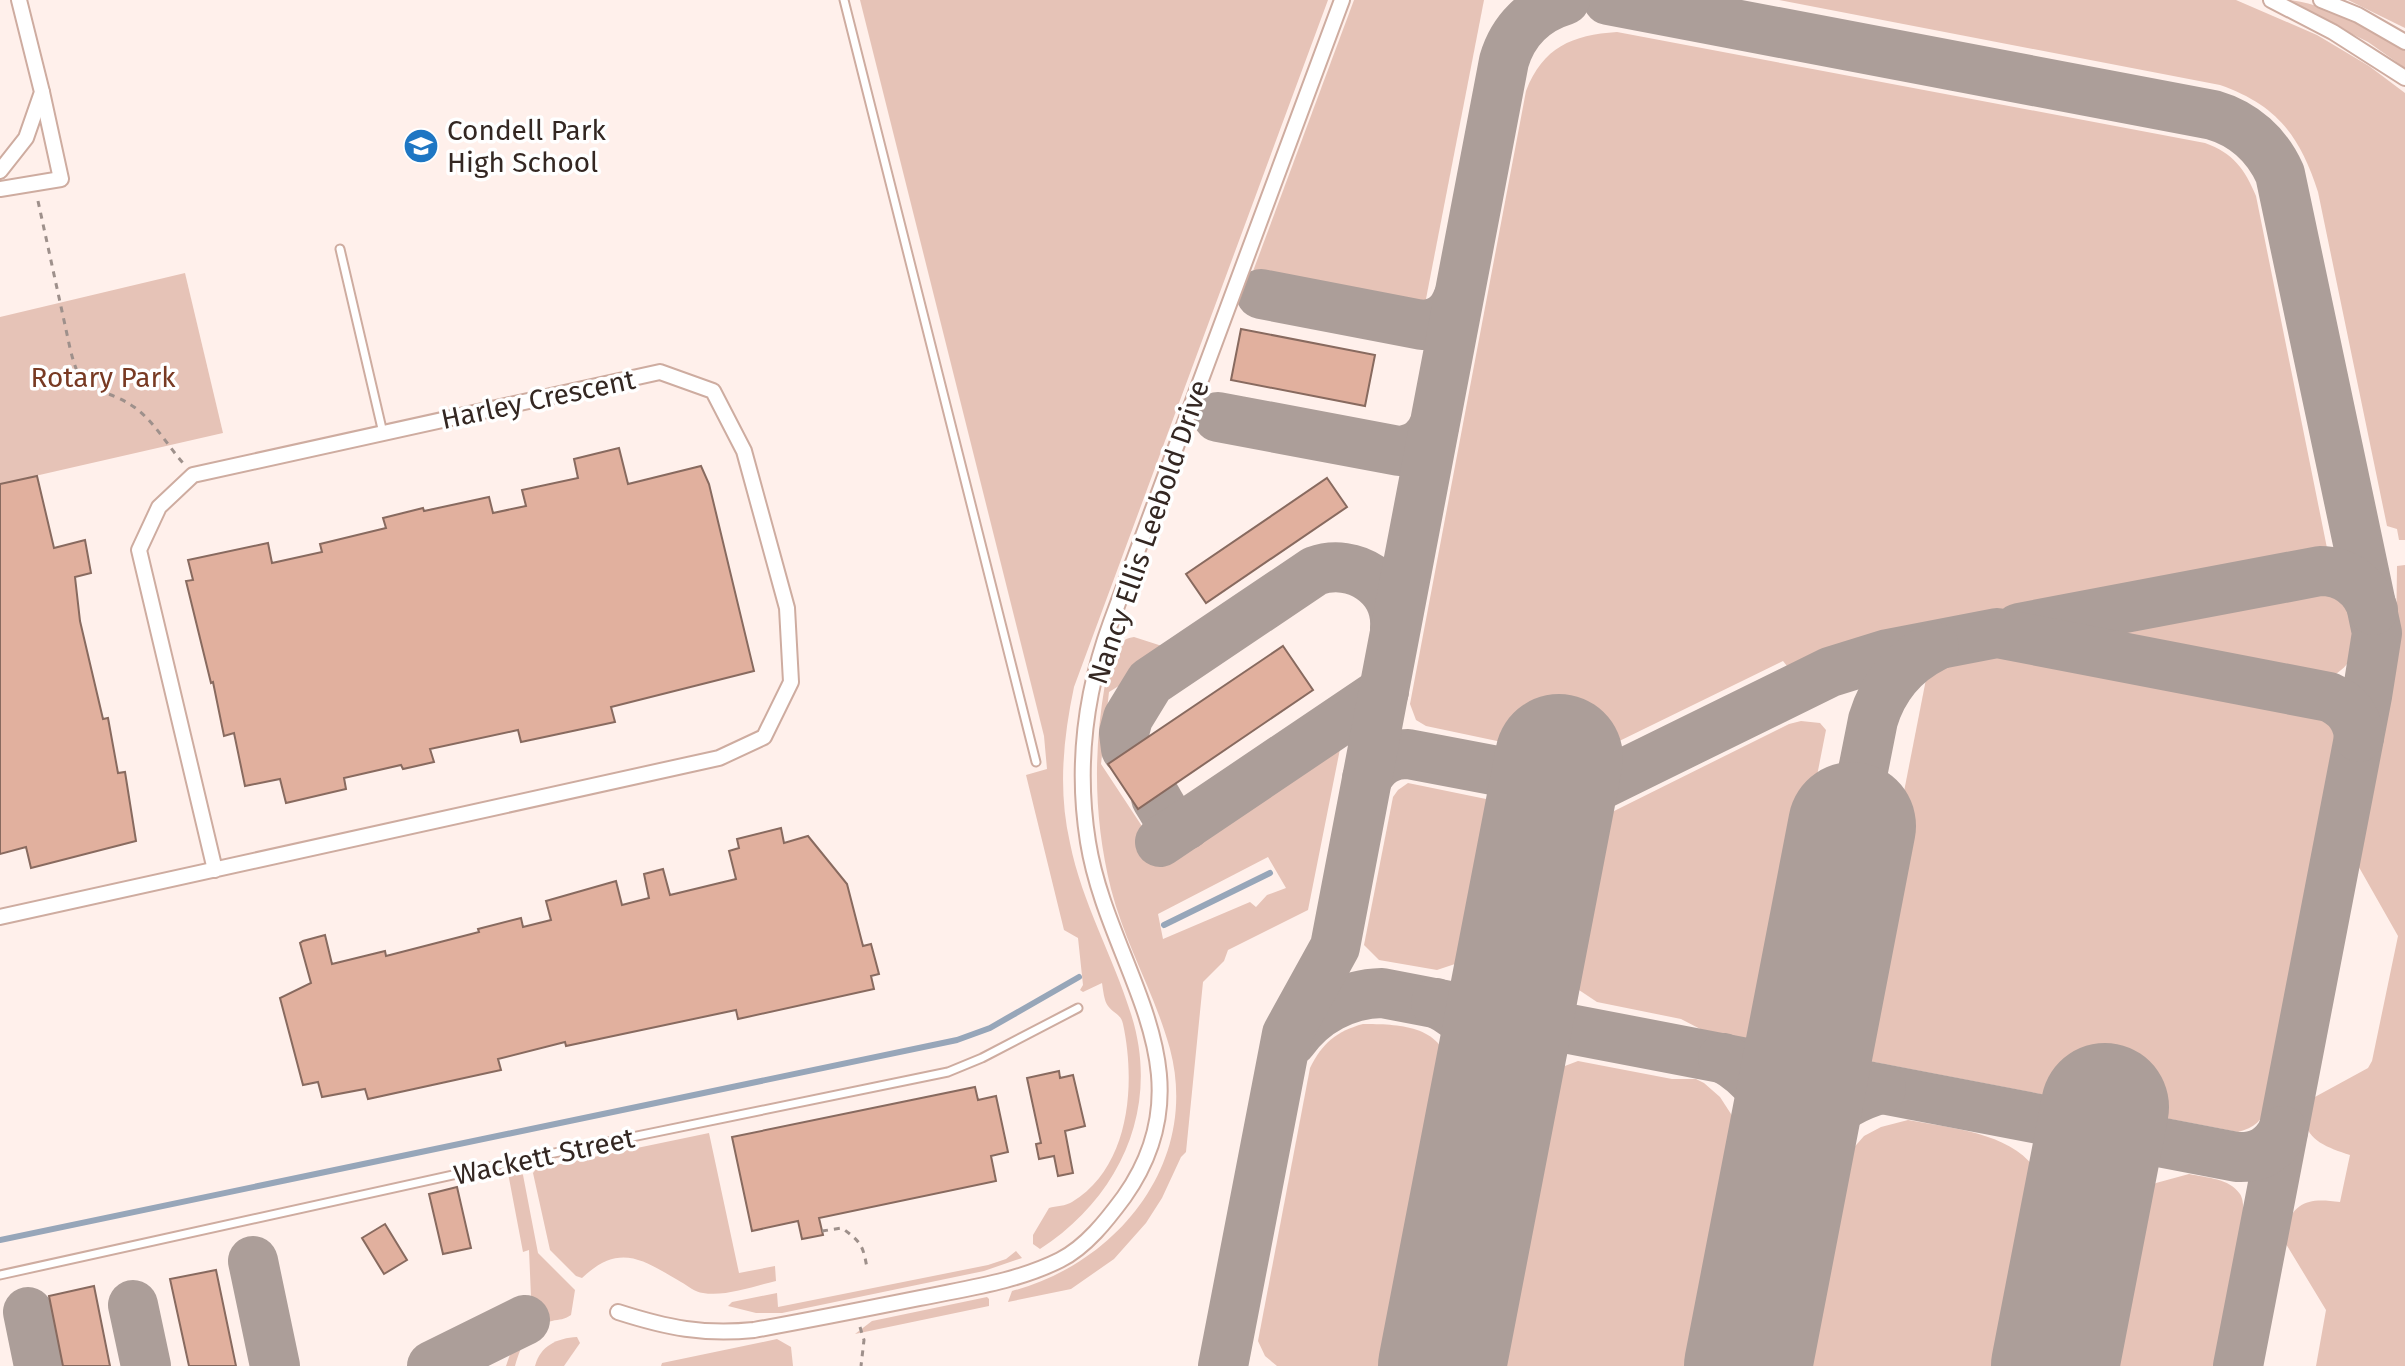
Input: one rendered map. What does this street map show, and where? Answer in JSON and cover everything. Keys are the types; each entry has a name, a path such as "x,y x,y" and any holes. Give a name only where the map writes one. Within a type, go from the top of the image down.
{"street":[{"path":"0,189 61,179 19,0"},
{"name":"Nancy Ellis Leebold Drive","path":"618,1312 663,1327 721,1333 754,1330 1002,1281 1042,1268 1077,1249 1110,1215 1135,1180 1153,1141 1160,1097 1159,1065 1150,1024 1104,904 1088,846 1082,803 1082,760 1090,697 1107,632 1342,0"},
{"path":"2271,0 2333,32 2405,78"},
{"path":"2321,0 2358,15 2405,42"},
{"path":"0,171 26,138 42,92"},
{"name":"Harley Crescent","path":"0,917 719,758 764,737 791,682 787,608 744,451 713,391 660,372 193,475"},
{"path":"193,475 159,507 139,550 215,870"}],"lane":[{"path":"844,0 1036,762"},
{"path":"340,249 383,433"},
{"name":"Wackett Street","path":"0,1275 496,1165 948,1072 982,1058 1078,1008"}],"path":[{"path":"33,184 73,360 82,383 132,406 150,422 193,475"},
{"path":"822,1231 842,1228 854,1237 863,1246 867,1268"},
{"path":"861,1366 862,1333"}],"green space":[{"path":"860,0 1328,0 1074,687 1063,765 1066,824 1082,887 1131,1014 1139,1049 1141,1083 1127,1147 1112,1177 1092,1204 1068,1228 1040,1249 1033,1244 1033,1235 1049,1208 1070,1203 1091,1187 1106,1168 1117,1146 1128,1097 1127,1047 1122,1021 1107,1004 1102,983 1083,992 1080,990 1083,985 1078,938 1064,930 1026,775 1047,769 1044,736"},
{"path":"1354,0 1484,0 1425,304 1422,310 1411,315 1249,282"},
{"path":"1779,0 2236,0 2317,35 2369,66 2405,93 2405,540 2399,540 2397,529 2387,526 2318,192 2303,154 2284,125 2271,113 2257,102 2220,85"},
{"path":"2284,0 2299,1 2331,11 2379,35 2405,51 2405,68 2368,42"},
{"path":"2348,0 2405,0 2405,28"},
{"path":"1617,32 2205,143 2231,157 2256,196 2328,553 1822,651 1787,666 1783,661 1605,748 1605,739 1523,720 1516,745 1426,726 1416,720 1410,704 1526,91 1541,64 1561,46 1586,36"},
{"name":"Rotary Park","path":"185,273 223,433 0,484 0,317"},
{"path":"2405,565 2405,1366 2316,1366 2326,1310 2283,1239 2290,1217 2302,1205 2318,1200 2340,1202 2350,1155 2329,1148 2313,1137 2308,1130 2307,1111 2313,1098 2368,1068 2372,1061 2398,936 2356,862 2396,645 2397,566"},
{"path":"2318,585 2334,591 2346,602 2356,631 2350,661 2339,672 2323,679 2083,634 2083,631"},
{"path":"1134,637 1162,646 1156,663 1109,692 1101,764 1159,852 1331,738 1340,749 1308,910 1228,950 1224,961 1203,982 1186,1152 1162,1198 1146,1223 1114,1259 1071,1289 1008,1302 1012,1291 1050,1277 1086,1257 1116,1232 1142,1202 1161,1168 1173,1131 1176,1091 1170,1049 1117,909 1105,863 1098,812 1098,736 1105,684 1113,654 1127,639","holes":["1268,857 1286,888 1267,895 1256,907 1250,902 1163,939 1158,914"]},
{"path":"1983,649 2310,710 2330,726 2335,752 2268,1105 2261,1119 2249,1128 2238,1132 1863,1060 1853,1052 1928,669 1956,655"},
{"path":"1801,721 1820,723 1826,730 1766,1035 1753,1041 1708,1033 1681,1019 1597,1002 1579,990 1570,970 1598,819 1789,724"},
{"path":"1408,783 1486,799 1493,812 1470,947 1455,964 1437,970 1379,960 1364,945 1393,797"},
{"path":"1363,1024 1404,1027 1428,1035 1444,1053 1448,1067 1389,1357 1385,1366 1277,1366 1265,1356 1258,1341 1310,1068 1331,1039"},
{"path":"1578,1061 1672,1079 1696,1079 1720,1097 1731,1114 1744,1155 1703,1366 1490,1366 1546,1088 1557,1069"},
{"path":"1908,1120 1955,1128 2001,1142 2020,1153 2035,1168 2045,1189 2048,1215 2021,1366 1792,1366 1826,1193 1850,1152 1864,1136 1881,1127"},
{"path":"709,1133 739,1273 775,1266 776,1281 730,1292 703,1293 632,1258 608,1260 582,1278 576,1276 550,1250 533,1173 536,1169"},
{"path":"519,1171 523,1175 538,1253 575,1290 571,1315 537,1327 523,1344 515,1366 506,1366 518,1331 532,1320 529,1250 523,1252 508,1173"},
{"path":"2189,1174 2230,1185 2240,1194 2243,1206 2241,1250 2218,1366 2086,1366 2122,1213 2136,1196 2156,1183"},
{"path":"1016,1251 1022,1258 984,1271 782,1313 756,1313 728,1306 732,1302 777,1293 778,1307 988,1265 1006,1259"},
{"path":"987,1297 989,1306 855,1334 872,1321"},
{"path":"577,1337 580,1343 564,1366 535,1366 550,1344"},
{"path":"777,1339 791,1347 793,1366 661,1366 662,1363"}],"building":[{"path":"1241,329 1375,355 1365,406 1231,380"},
{"path":"619,448 628,484 701,466 709,484 754,671 611,707 615,722 521,742 518,730 430,749 434,762 403,769 401,765 344,778 346,789 286,803 280,779 245,786 234,733 224,736 186,581 193,580 188,560 268,543 272,563 322,552 320,544 386,528 383,518 423,508 424,511 489,497 493,513 526,506 522,490 578,478 574,459"},
{"path":"37,476 54,548 85,540 91,573 75,577 80,621 103,719 108,718 118,773 125,772 136,841 31,868 26,847 0,854 0,484"},
{"path":"1327,478 1347,507 1206,603 1186,574"},
{"path":"1283,646 1313,690 1138,809 1108,764"},
{"path":"781,828 784,843 808,836 847,884 863,946 871,944 879,974 871,976 874,989 738,1019 736,1010 566,1046 565,1042 498,1059 501,1070 368,1099 365,1089 322,1097 318,1082 303,1085 280,998 311,983 300,943 303,941 325,935 332,964 385,951 386,956 521,918 523,927 551,920 546,901 616,881 622,905 649,898 644,874 663,869 670,895 736,879 729,851 739,848 737,839"},
{"path":"1059,1071 1060,1078 1073,1075 1085,1126 1065,1131 1073,1173 1058,1176 1054,1156 1039,1159 1036,1144 1041,1143 1027,1078"},
{"path":"975,1087 978,1100 996,1096 1008,1152 991,1156 996,1181 819,1218 823,1235 802,1239 798,1221 752,1231 732,1137"},
{"path":"457,1187 471,1248 443,1254 429,1194"},
{"path":"385,1224 407,1260 384,1274 362,1238"},
{"path":"216,1270 236,1366 189,1366 170,1279"},
{"path":"94,1286 110,1366 63,1366 49,1296"}],"waterway":[{"path":"1164,925 1270,873"},
{"path":"0,1240 957,1040 990,1028 1079,977"}],"taxiway":[{"path":"1223,1366 1287,1034 1335,947 1504,61 1519,30 1544,9 1565,0"},
{"path":"1608,0 2213,115 2235,124 2253,137 2280,174 2377,633 2238,1366"},
{"path":"1261,294 1422,325 1444,318 1458,298"},
{"path":"1218,417 1399,451 1420,444 1434,426"},
{"path":"1126,749 1124,733 1128,718 1150,682 1315,571 1344,568 1371,578 1389,599 1395,628"},
{"path":"2019,628 2320,571 2346,577 2360,587 2373,610"},
{"path":"1367,779 1384,760 1408,754 1582,787 1596,787 1830,672 1888,654 1997,633 2329,697 2350,712 2359,737"},
{"path":"1852,826 1877,708 1904,668 1934,647"},
{"path":"1160,842 1384,691"},
{"path":"1156,798 1171,820 1186,825"},
{"path":"1292,1041 1310,1021 1331,1006 1356,997 1382,993 2237,1157 2264,1152 2283,1131"},
{"path":"1434,1366 1442,1350 1469,1224 1493,1084 1488,1058 1476,1036 1459,1017 1436,1003"},
{"path":"1723,1058 1752,1080 1768,1100 1779,1122 1784,1144 1782,1177 1753,1342"},
{"path":"1785,1187 1798,1153 1819,1124 1848,1103 1881,1089"},
{"path":"253,1261 275,1366"},
{"path":"133,1305 146,1366"},
{"path":"28,1312 39,1366"},
{"path":"432,1366 525,1320"}],"runway":[{"path":"1442,1366 1559,758"},
{"path":"1748,1366 1852,826"},
{"path":"2055,1366 2105,1107"}],"place":[{"name":"Condell Park High School","path":"421,146"}]}
